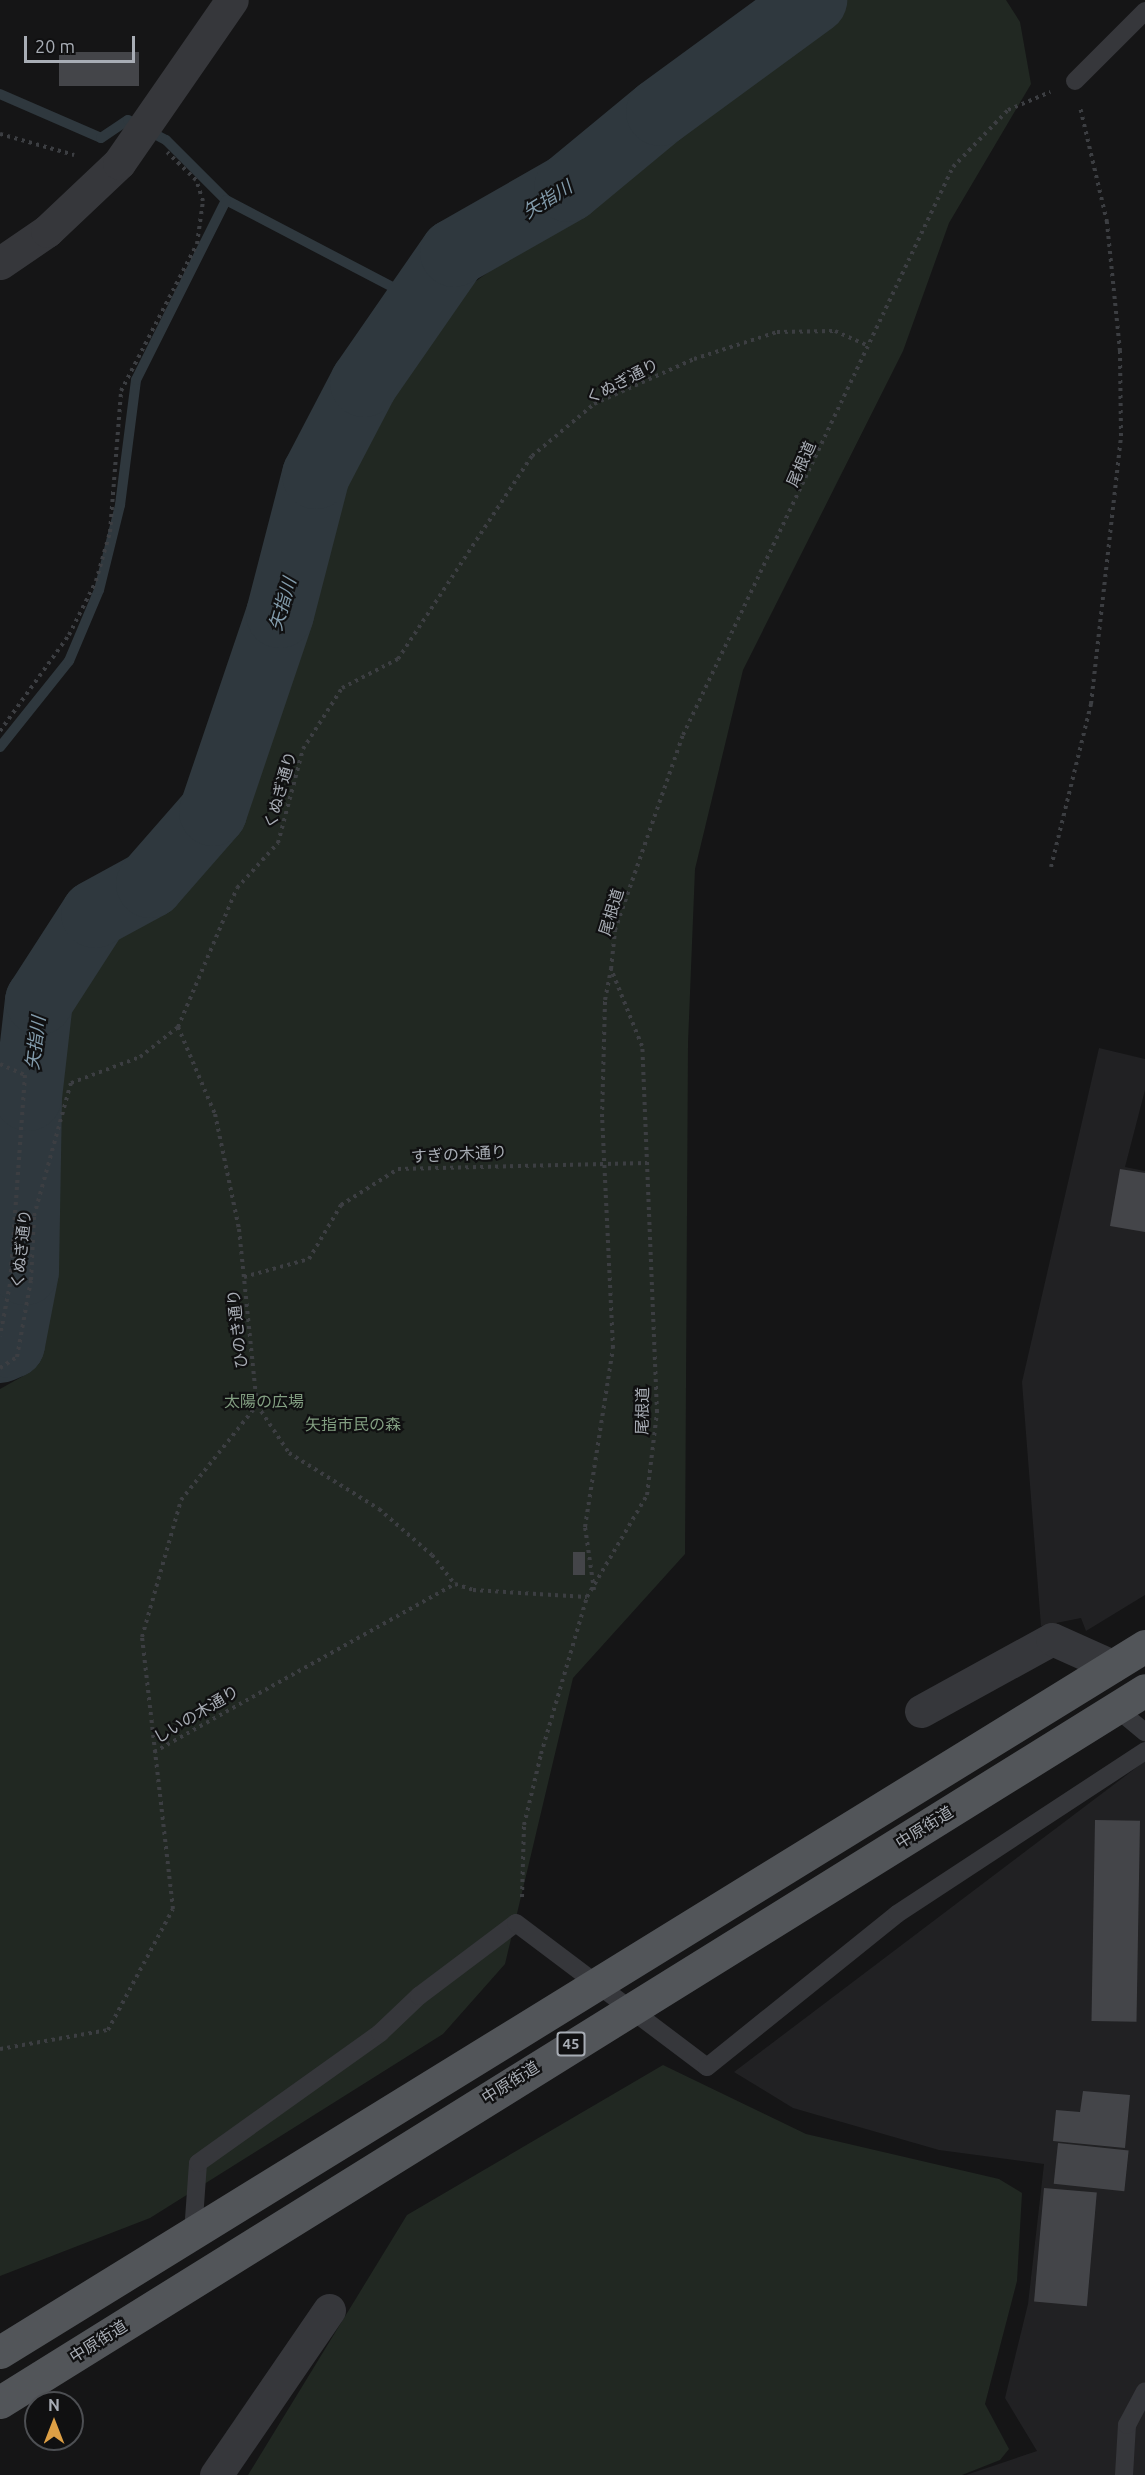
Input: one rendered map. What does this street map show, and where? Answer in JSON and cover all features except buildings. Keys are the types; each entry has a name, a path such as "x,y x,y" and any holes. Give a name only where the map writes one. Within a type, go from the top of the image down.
{"main road":[{"name":"45","path":"0,2352 1145,1646"},
{"name":"中原街道","path":"0,2402 1145,1690"}],"street":[{"path":"0,263 47,231 119,164 232,0"},
{"path":"921,1712 1052,1639 1112,1666"},
{"path":"216,2475 329,2310"}],"lane":[{"path":"1075,81 1145,11"},
{"path":"1116,1708 1145,1732"},
{"path":"193,2233 198,2163 380,2033 419,1996 516,1923 706,2067 897,1914 1145,1751"},
{"path":"1124,2475 1127,2425 1145,2391"}],"path":[{"path":"1052,867 1091,704 1121,436 1120,351 1107,222 1075,81"},
{"name":"尾根道","path":"516,1923 522,1904 524,1825 587,1597 594,1590 647,1495 657,1412 642,1046 611,969 615,930 683,735 953,167 1008,110 1075,81"},
{"path":"0,731 69,635 96,581 110,531 121,391 197,244 203,201 196,180 140,133"},
{"path":"0,134 119,164"},
{"name":"くぬぎ通り","path":"0,1368 17,1357 31,1281 34,1216 71,1083 140,1057 178,1027 237,888 278,843 303,749 342,688 398,659 532,456 594,404 694,359 777,332 835,332 867,345"},
{"path":"594,1590 585,1527 613,1348 606,1164 604,1000 611,969"},
{"name":"ひのき通り","path":"178,1027 215,1114 244,1277 257,1405 289,1453 379,1509 432,1555 454,1584"},
{"path":"0,1064 25,1075 10,1284 0,1336"},
{"name":"すぎの木通り","path":"244,1277 309,1259 341,1204 398,1169 647,1163"},
{"path":"154,1752 142,1637 181,1500 257,1405"},
{"path":"454,1584 473,1590 587,1597"},
{"name":"しいの木通り","path":"0,2049 108,2030 173,1909 154,1752 454,1584"}],"shaded area":[{"path":"1099,1048 1145,1059 1145,1090 1125,1167 1145,1171 1145,1595 1086,1631 1081,1618 1041,1626 1022,1382"},
{"path":"1145,1761 1145,2475 966,2475 1037,2451 1005,2398 1028,2304 1044,2164 939,2150 793,2108 734,2072"}],"green space":[{"name":"矢指市民の森","path":"772,0 1006,0 1020,22 1031,84 949,223 903,351 743,670 695,869 688,1043 685,1554 573,1678 505,1964 443,2034 150,2218 0,2276 0,1389 25,1375 58,1140 39,1001 99,940 226,840 348,461 441,307 629,168"},
{"path":"0,1081 17,1088 23,1173 0,1299"},
{"path":"663,2065 806,2134 999,2179 1022,2193 1017,2281 985,2404 1009,2449 1000,2460 962,2475 248,2475 407,2215"}],"waterway":[{"name":"矢指川","path":"0,1349 11,1344 25,1271 28,1097 39,1001 95,914 150,884 213,812 280,614 316,475 364,383 454,253 568,188 660,112 813,0"},
{"path":"0,94 101,138 128,120 166,140 226,200 421,302"},
{"path":"0,747 69,661 99,590 120,505 136,380 226,200"}],"park label":[{"name":"太陽の広場","path":"264,1401"}]}
